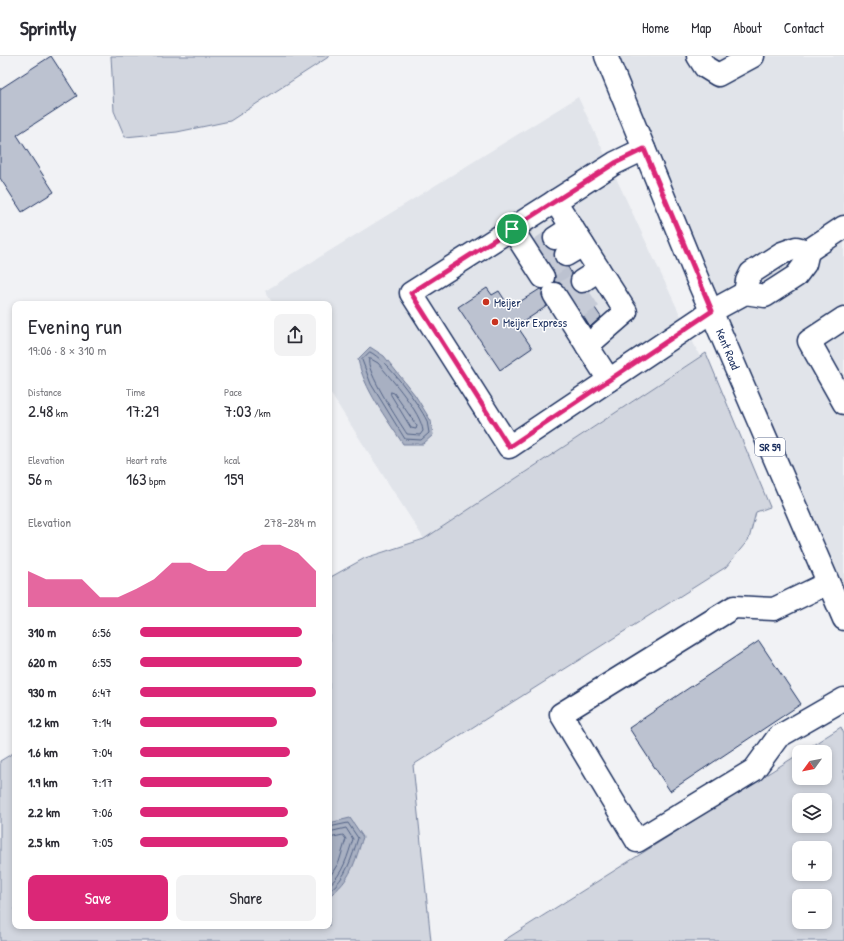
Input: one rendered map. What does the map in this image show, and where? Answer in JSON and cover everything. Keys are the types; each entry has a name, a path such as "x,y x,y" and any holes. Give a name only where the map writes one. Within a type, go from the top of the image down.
{"main road":[{"name":"Kent Road","path":"606,56 712,311 828,583 842,608"},
{"path":"698,56 705,67 718,75 753,56"},
{"path":"644,149 615,163 411,293 509,447 712,311 745,293 765,296 790,280 796,276 805,264 808,251 844,227"},
{"path":"555,201 566,273 587,346 609,380"},
{"path":"512,229 566,273 626,312 587,346"},
{"path":"844,318 809,342 844,403"},
{"path":"828,583 774,609 734,607 561,714 637,841 754,770 778,737 844,699"}],"shaded area":[{"path":"111,56 330,56 230,121 177,132 125,137 114,111"},
{"path":"614,56 844,56 844,603"},
{"path":"578,97 700,357 424,539 332,396 332,301 271,301 265,291"},
{"path":"706,353 770,507 756,512 749,539 726,567 413,765 431,941 0,941 0,761 12,754 12,929 332,929 332,576 365,558 424,539"},
{"path":"841,727 844,734 844,941 503,941 792,758 792,785 832,785 832,745 813,745"}],"water":[{"path":"370,347 384,356 415,395 431,421 433,435 423,444 403,444 370,392 358,359"},
{"path":"350,818 363,837 351,870 342,884 332,893 332,822"}],"building":[{"path":"51,56 77,96 17,135 54,192 22,212 0,178 0,89"},
{"path":"543,236 545,245 549,249 555,250 555,262 560,266 568,267 572,274 570,281 572,288 577,292 585,293 601,317 590,327 565,287 560,283 554,282 554,271 535,241"},
{"path":"487,288 492,295 499,291 510,308 540,289 543,289 542,295 547,306 517,326 532,348 500,370 458,307"},
{"path":"759,641 801,704 670,791 629,728"}],"tunnel":[{"path":"539,249 555,238"},
{"path":"550,266 566,255"},
{"path":"566,291 582,281"},
{"path":"576,308 593,297"}],"place":[{"name":"Meijer","path":"486,302"},
{"name":"Meijer Express","path":"495,322"}],"route":[{"path":"644,149 712,311 509,447 411,293 512,229 615,163 644,149"}]}
